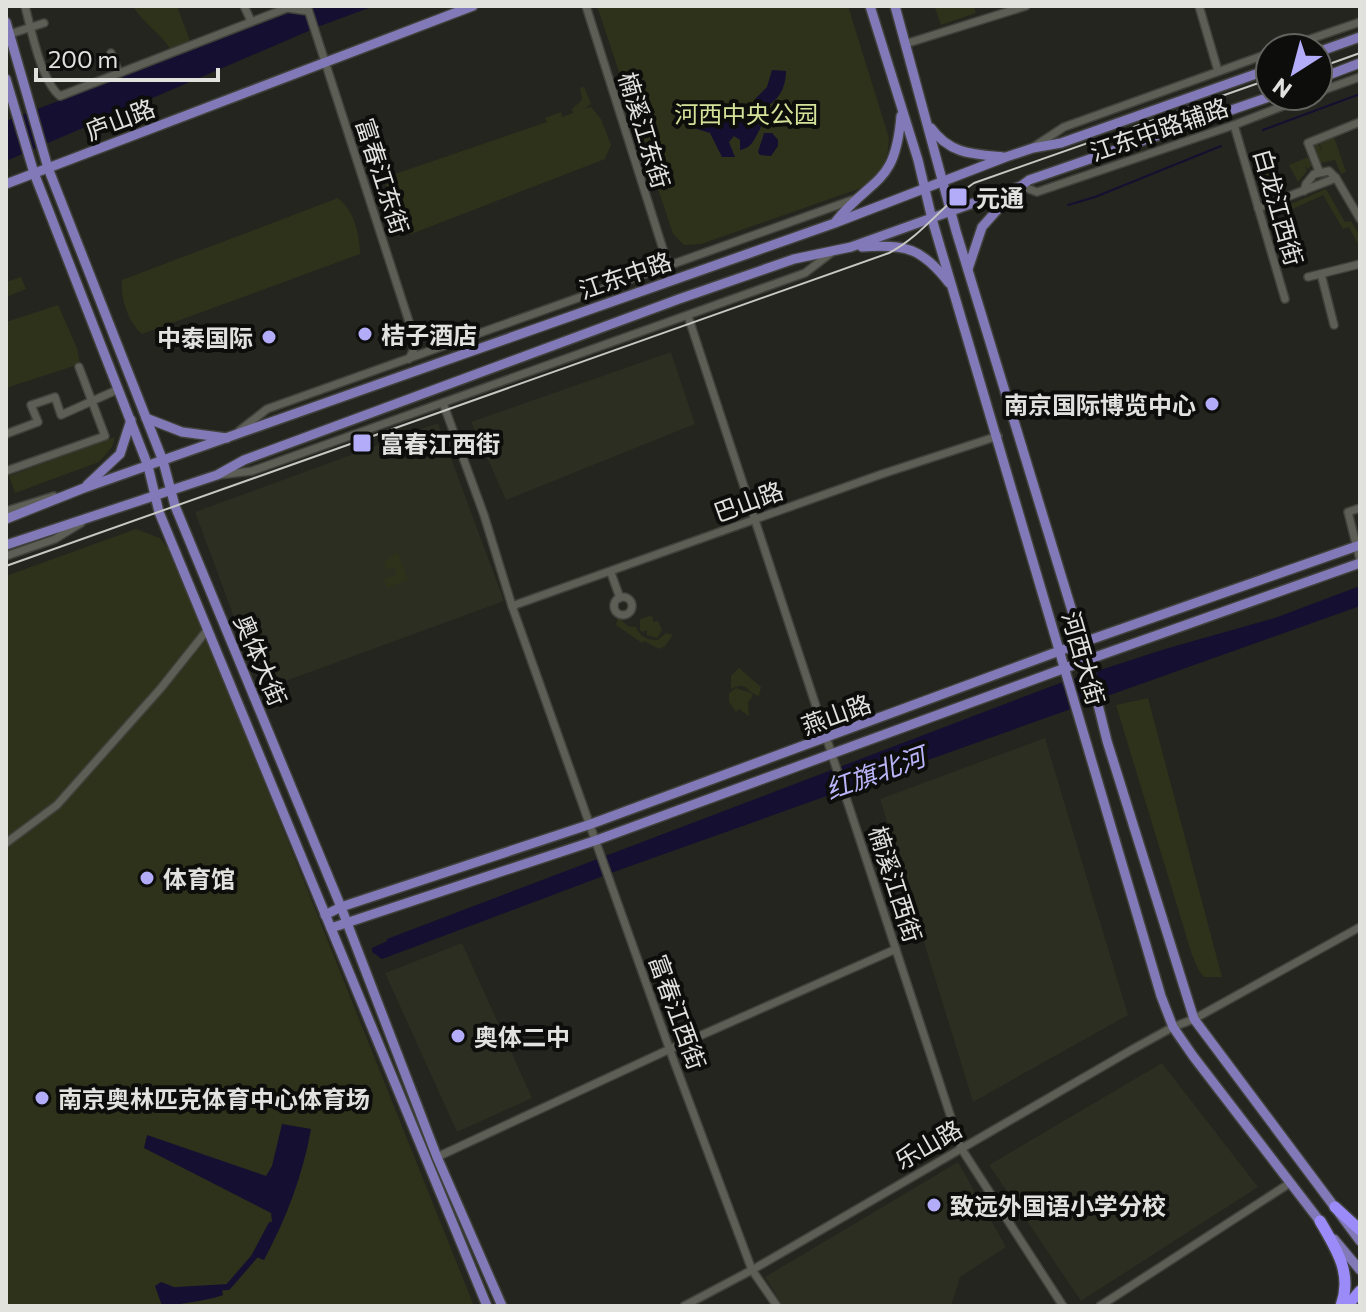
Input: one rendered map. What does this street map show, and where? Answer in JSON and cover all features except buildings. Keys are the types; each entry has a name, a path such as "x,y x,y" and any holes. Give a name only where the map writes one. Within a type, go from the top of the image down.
{"highway":[{"path":"1335,1207 1360,1230"},
{"path":"1320,1221 1341,1257 1345,1272 1344,1306"},
{"path":"1344,1306 1360,1291"}],"main road":[{"name":"庐山路","path":"6,184 473,6"},
{"name":"河西大街","path":"870,6 1161,996 1173,1027 1290,1183 1360,1270"},
{"name":"河西大街","path":"895,6 968,269 1087,660 1111,756 1194,1019 1360,1241"},
{"name":"奥体大街","path":"6,22 48,168 163,461 177,510 341,907 437,1157 502,1306"},
{"path":"1334,46 1360,37"},
{"path":"1334,73 1360,63"},
{"name":"江东中路","path":"6,519 84,488 835,223 1006,157 1061,143 1254,75"},
{"name":"奥体大街","path":"6,79 34,173 148,466 159,512 487,1306"},
{"name":"江东中路","path":"6,545 217,475 244,460 679,299 794,259 851,247 1029,180 1254,102"},
{"path":"835,223 878,183 892,164 899,145 902,109"},
{"path":"928,123 949,147 980,155 1006,157"},
{"path":"968,269 982,227 1019,186"},
{"path":"851,247 901,246 917,251 954,290"},
{"path":"146,418 182,432 230,438"},
{"path":"84,488 120,454 131,420"},
{"name":"燕山路","path":"325,915 591,824 1082,643 1358,546"},
{"name":"燕山路","path":"331,928 597,840 1360,562"}],"street":[{"path":"25,6 53,91 60,96 287,8 309,8"},
{"path":"244,6 251,21"},
{"name":"楠溪江东街","path":"586,6 668,265"},
{"path":"905,44 1026,6"},
{"path":"1199,6 1218,71"},
{"name":"富春江东街","path":"309,8 413,334 414,349 409,359"},
{"path":"1331,32 1360,22"},
{"path":"10,34 44,23"},
{"path":"111,53 119,73"},
{"name":"江东中路","path":"1033,148 1064,127 1254,59"},
{"path":"1334,86 1360,77"},
{"name":"江东中路辅路","path":"1019,186 1037,192 1268,112"},
{"path":"1319,171 1308,143 1360,122"},
{"name":"白龙江西街","path":"1234,125 1285,299"},
{"path":"1304,191 1309,179 1319,171 1329,171 1360,219"},
{"path":"1258,208 1336,178"},
{"name":"江东中路","path":"230,438 267,409 860,197"},
{"name":"江东中路","path":"217,475 252,471 688,316 805,273 831,253"},
{"path":"1308,277 1360,264"},
{"path":"1321,274 1334,325"},
{"name":"楠溪江西街","path":"688,316 961,1148 1063,1306"},
{"path":"6,471 105,436 79,367"},
{"path":"6,434 38,422 31,405 55,397 61,415 119,389"},
{"name":"富春江西街","path":"443,403 670,1049 752,1270 777,1306"},
{"name":"巴山路","path":"512,606 998,436"},
{"name":"江东中路","path":"6,511 84,488"},
{"path":"1360,508 1348,512 1360,562"},
{"name":"江东中路","path":"6,556 55,539 96,514"},
{"path":"611,573 620,598"},
{"path":"6,843 57,805 161,688 208,629"},
{"name":"乐山路","path":"684,1306 752,1270 1173,1027 1194,1019 1360,927"},
{"path":"437,1157 896,949"},
{"path":"1100,1306 1290,1183"}],"shaded area":[{"path":"671,352 695,424 506,500 471,422"},
{"path":"438,423 504,601 261,690 195,512"},
{"path":"1045,738 1128,1015 973,1102 880,799"},
{"name":"奥体二中","path":"462,943 532,1098 457,1132 385,973"},
{"path":"1162,1063 1258,1187 1081,1301 989,1165"},
{"name":"致远外国语小学分校","path":"958,1162 1006,1247 960,1277 951,1306 783,1306 765,1277"}],"green space":[{"path":"133,6 177,6 190,41 171,50"},
{"name":"河西中央公园","path":"597,6 848,6 889,138 882,167 861,188 701,244 684,245 673,234"},
{"path":"974,6 976,13 941,25 935,8"},
{"path":"584,87 591,104 584,109 591,107 601,119 611,145 605,159 411,234 394,216 388,202 386,177 547,122 545,118 561,112 562,117 573,113 572,109 582,100 580,88"},
{"path":"1334,137 1346,172 1341,174 1335,160 1320,163 1312,145 1318,143 1323,154 1319,142 1324,140 1327,144 1325,140"},
{"path":"1308,157 1312,165 1308,169 1305,166 1307,171 1298,182 1289,165"},
{"path":"1274,171 1286,192 1265,199 1258,174"},
{"path":"1326,189 1345,222 1351,221 1360,236 1360,248 1349,227 1343,229 1323,195 1286,212 1286,206"},
{"path":"338,198 355,223 360,254 142,334 133,323 124,302 122,280"},
{"path":"21,277 26,289 6,297 6,282"},
{"path":"58,305 77,348 80,364 6,388 6,322"},
{"path":"115,437 112,447 99,462 15,493 9,476"},
{"path":"136,529 160,538 174,557 474,1306 6,1306 6,576"},
{"path":"398,552 408,580 387,588 384,579 397,574 394,567 387,570 384,562"},
{"path":"618,617 628,626 636,627 647,639 658,640 666,633 673,635 659,649 644,641 642,643 616,625"},
{"path":"653,617 653,622 658,621 662,630 657,638 647,635 647,630 640,630 640,619"},
{"path":"739,668 761,687 759,696 744,686 731,689 731,676"},
{"path":"736,688 753,696 748,702 749,716 739,709 736,712 729,702 729,693"},
{"path":"1148,698 1222,977 1204,977 1192,955 1116,705"}],"water":[{"path":"307,6 374,6 320,26 6,161 6,121"},
{"path":"772,70 786,71 784,85 774,101 756,111 754,119 761,127 755,138 748,147 740,150 740,140 734,136 729,142 735,157 722,157 710,133 694,128 693,111 699,100 729,111 731,107 744,111 744,107 755,103 767,87"},
{"path":"764,133 772,133 778,140 778,146 771,156 758,152"},
{"name":"红旗北河","path":"1360,586 1360,606 622,869 382,959 372,952 372,948 387,939 1063,682 1275,618"},
{"path":"282,1124 311,1129 293,1196 264,1260 256,1257 272,1221 271,1213 144,1148 147,1135 266,1176 272,1166"},
{"path":"161,1282 188,1290 222,1289 223,1295 162,1306 155,1286"}],"waterway":[{"path":"1263,130 1360,94"},
{"path":"1068,205 1221,146"},
{"path":"170,1306 177,1290 228,1287 254,1257 271,1225"}],"tram line":[{"path":"1334,62 1360,53"},
{"path":"6,566 889,253 974,183 1254,85"}],"place":[{"name":"元通","path":"958,197"},
{"name":"桔子酒店","path":"365,334"},
{"name":"中泰国际","path":"269,337"},
{"name":"南京国际博览中心","path":"1212,404"},
{"name":"富春江西街","path":"362,443"},
{"name":"体育馆","path":"147,878"},
{"name":"奥体二中","path":"458,1036"},
{"name":"南京奥林匹克体育中心体育场","path":"42,1098"},
{"name":"致远外国语小学分校","path":"934,1205"}]}
